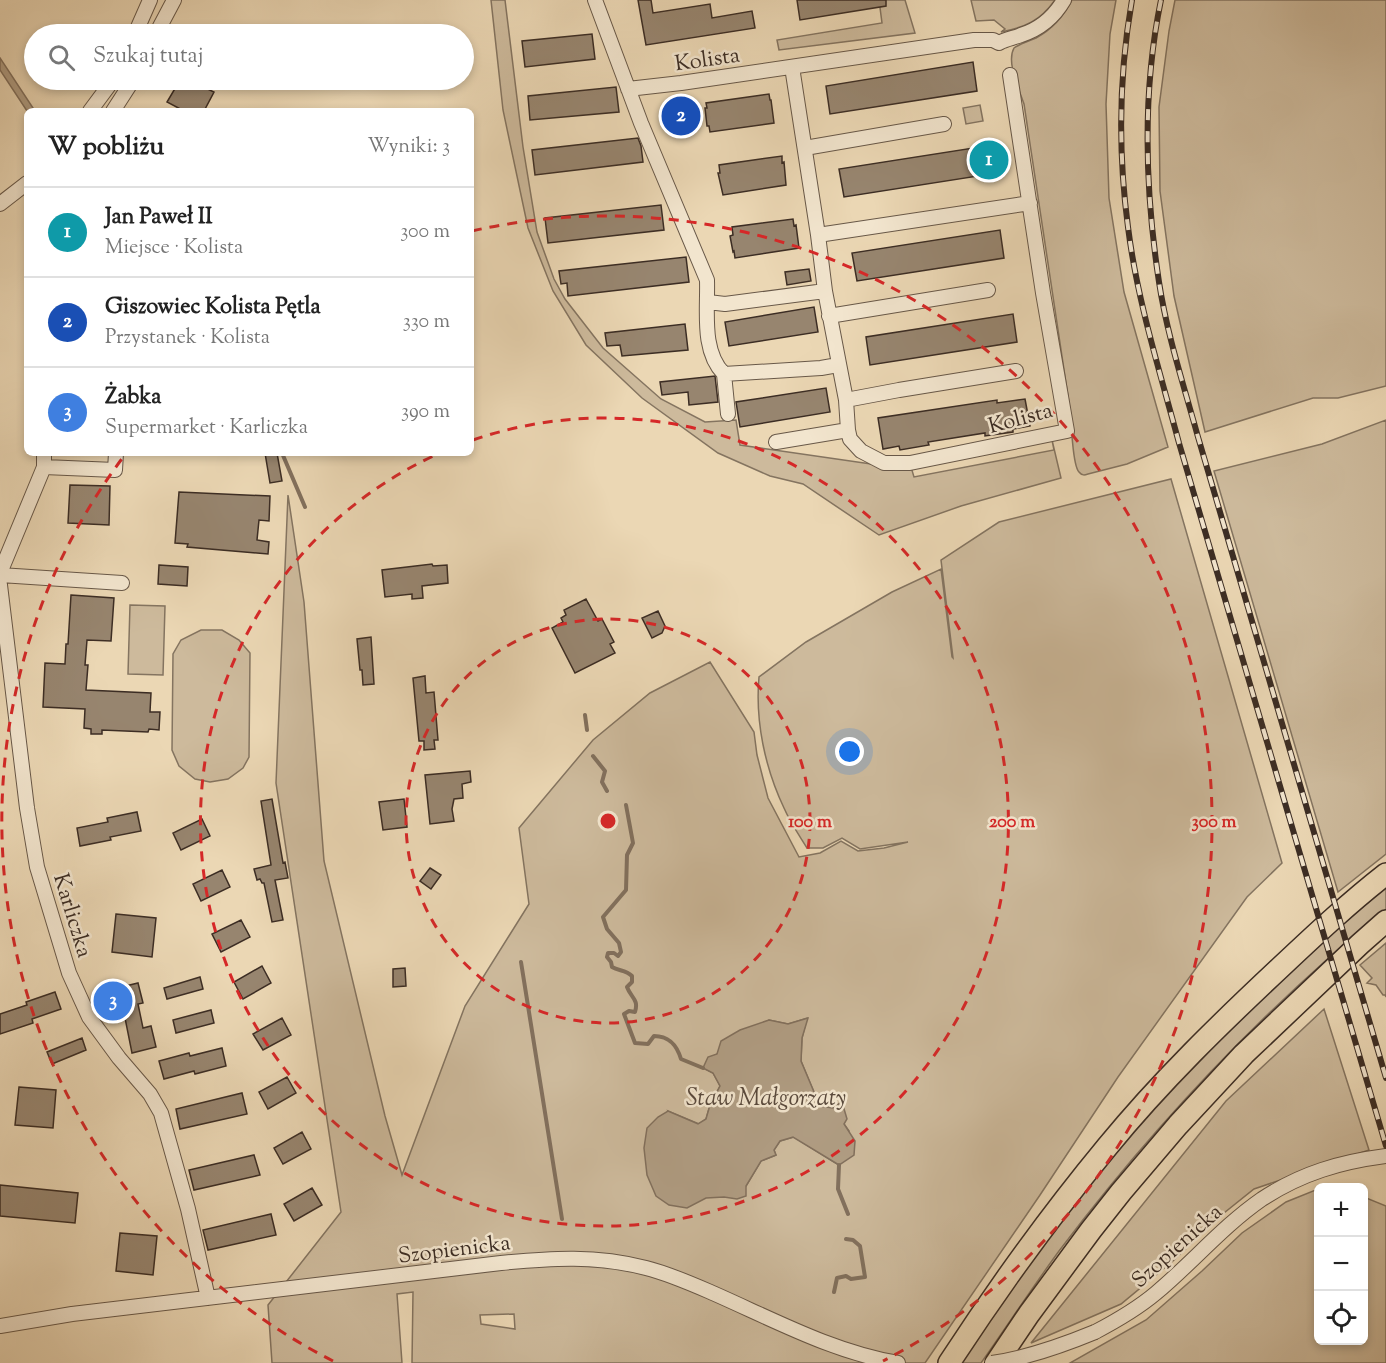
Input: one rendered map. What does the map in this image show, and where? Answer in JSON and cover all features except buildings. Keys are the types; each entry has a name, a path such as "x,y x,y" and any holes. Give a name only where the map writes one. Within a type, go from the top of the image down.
{"highway":[{"path":"949,1363 1033,1239 1143,1105 1239,1006 1359,895 1386,874"},
{"path":"994,1363 1078,1246 1178,1125 1244,1054 1386,921"}],"street":[{"path":"139,24 150,0"},
{"path":"161,24 174,0"},
{"path":"595,0 641,123 707,280 706,315 712,356 716,366 724,374 728,414"},
{"name":"Kolista","path":"628,89 974,40 993,40 999,43 1038,28 1053,16 1064,0"},
{"path":"776,442 848,430 846,400 829,316 792,67"},
{"name":"Kolista","path":"848,430 850,439 861,451 884,463 894,464 910,463 1067,431 1043,293 1010,75"},
{"path":"92,108 106,90"},
{"path":"115,108 127,90"},
{"path":"805,148 944,124"},
{"path":"0,204 24,185"},
{"path":"818,235 1030,203"},
{"path":"829,316 988,290"},
{"path":"708,302 725,304 825,291"},
{"path":"724,374 838,365"},
{"name":"Kolista","path":"846,400 1016,371"},
{"path":"116,456 116,470 44,460 0,574 122,583"},
{"name":"Karliczka","path":"0,585 27,808 37,867 69,973 89,1017 119,1058 150,1094 161,1113 188,1209 208,1298"},
{"name":"Szopienicka","path":"994,1363 1067,1343 1113,1323 1143,1303 1246,1211 1275,1191 1302,1177 1334,1165 1386,1156"},
{"name":"Szopienicka","path":"0,1326 46,1317 501,1263 548,1258 576,1258 646,1268 681,1280 821,1341 865,1356 898,1363"}],"shaded area":[{"path":"491,0 505,0 523,147 537,232 554,279 565,299 603,348 661,399 705,422 736,420 740,445 885,466 911,467 914,477 1054,450 1052,440 1061,478 961,506 879,535 803,484 770,476 718,453 642,398 586,345 553,291 528,228 503,110"},
{"path":"879,0 905,0 915,33 779,50 777,40 882,23"},
{"path":"971,0 1055,0 1032,22 1001,32 1005,29 994,20 976,21"},
{"path":"1072,0 1116,0 1110,34 1106,104 1109,198 1124,292 1168,447 1127,464 1085,475 1079,472 1075,461 1072,437 1074,436 1024,104 1011,61 1014,48 1048,31 1062,17"},
{"path":"1175,0 1386,0 1386,386 1338,398 1313,398 1205,432 1174,296 1160,191 1159,107"},
{"path":"980,105 983,121 966,124 963,108"},
{"path":"1386,420 1386,854 1338,892 1214,471 1322,444"},
{"path":"1171,479 1282,863 1247,897 1118,1077 925,1363 412,1363 413,1292 397,1294 402,1363 272,1363 268,1305 341,1212 276,783 288,495 304,602 324,861 385,1116 402,1175 465,1006 529,904 519,828 593,740 650,693 710,662 754,732 757,755 768,798 799,857 820,853 841,841 858,851 908,842 860,849 842,838 823,848 807,848 786,813 767,761 760,727 759,677 806,642 892,592 941,569 953,658 941,560 999,522","holes":["807,1018 802,1038 801,1061 820,1107 833,1108 841,1102 844,1124 849,1131 839,1165 794,1137 780,1141 774,1150 776,1155 761,1161 746,1186 709,1192 668,1111 699,1124 706,1119 720,1086 713,1073 703,1068 717,1054 769,1020 788,1024","514,1314 515,1329 481,1324 480,1315"]},
{"path":"130,605 165,606 163,675 128,674"},
{"path":"201,630 222,630 239,640 250,653 249,757 243,768 228,779 210,782 195,779 179,766 172,750 173,654 181,640"},
{"path":"1386,887 1386,909 1341,947 1254,1028 1212,1070 1133,1158 1059,1251 981,1363 956,1363 1041,1242 1156,1102 1308,953"},
{"path":"1386,943 1386,997 1376,985 1367,983 1372,978 1360,965"},
{"path":"1324,1009 1369,1150 1254,1189 1121,1304 1031,1343 1226,1101"},
{"path":"1314,1191 1314,1345 1368,1345 1368,1199 1386,1206 1386,1363 1070,1363 1146,1320 1242,1233 1286,1202"}],"water":[{"path":"0,58 33,108 25,108 0,70"},
{"name":"Staw Małgorzaty","path":"808,1018 802,1038 801,1061 820,1106 833,1108 842,1102 847,1119 844,1124 855,1141 854,1155 839,1165 793,1137 780,1141 774,1150 776,1155 761,1161 746,1186 746,1196 737,1199 706,1198 687,1208 669,1205 656,1196 647,1175 644,1148 647,1128 668,1111 698,1124 706,1119 720,1086 713,1073 703,1068 708,1057 717,1054 721,1041 740,1030 769,1020 788,1024"}],"waterway":[{"path":"283,456 305,507"},
{"path":"585,715 587,730"},
{"path":"593,756 605,771 602,782 607,791"},
{"path":"626,805 633,843 627,855 626,890 603,917 607,929 619,943 621,952 618,956 608,953 607,957 612,967 632,976 632,982 627,987 635,1001 636,1008 635,1012 629,1011 624,1014 635,1043 648,1044 654,1036 660,1036 675,1046 681,1059 703,1068"},
{"path":"521,962 562,1219"},
{"path":"839,1165 838,1189 848,1214"},
{"path":"834,1292 837,1278 865,1277 860,1246 853,1240 846,1239"}],"railway":[{"path":"1132,0 1124,56 1121,142 1128,227 1143,309 1179,443 1386,1146"},
{"path":"1161,0 1148,105 1148,177 1154,247 1162,302 1198,437 1386,1078"}],"place":[{"name":"Giszowiec Kolista Pętla","path":"681,116"},
{"name":"Jan Paweł II","path":"989,160"},
{"name":"Żabka","path":"113,1001"}]}
